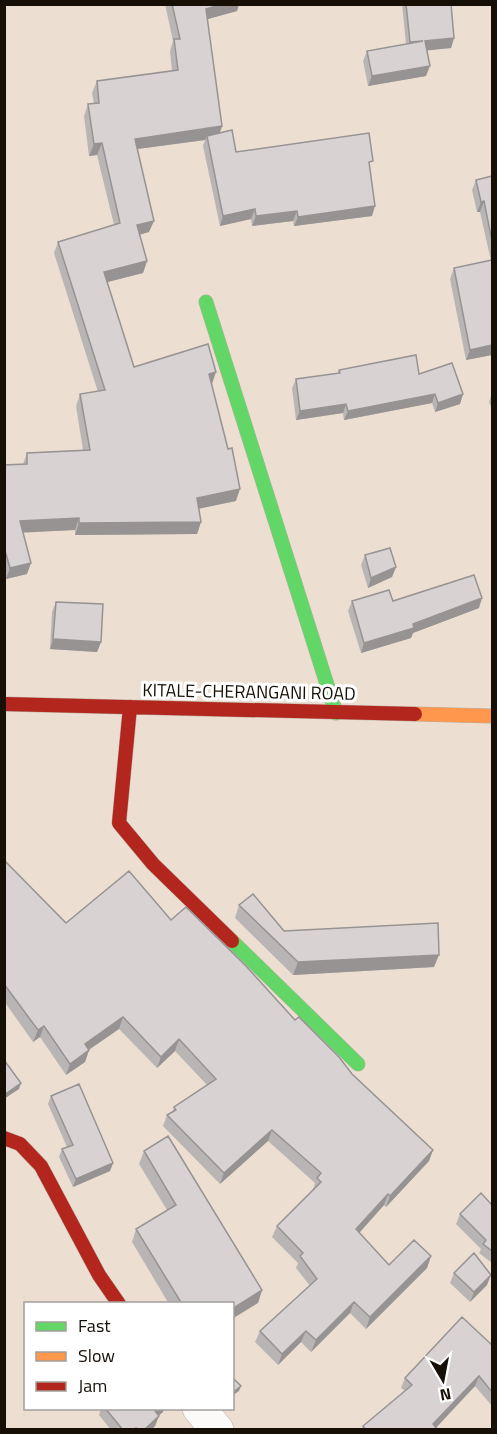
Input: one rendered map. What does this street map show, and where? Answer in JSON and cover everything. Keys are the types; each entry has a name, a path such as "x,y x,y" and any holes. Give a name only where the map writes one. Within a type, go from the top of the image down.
{"street":[{"path":"206,302 336,713"},
{"name":"KITALE-CHERANGANI ROAD","path":"6,702 492,716"},
{"path":"130,707 119,824 153,864 358,1064"},
{"path":"4,1138 20,1144 41,1166 99,1275 118,1302"},
{"path":"201,1410 217,1430"}],"building":[{"path":"172,4 223,4 206,9 222,126 135,139 154,221 137,225 147,261 104,272 134,367 208,344 216,372 209,374 228,449 232,448 240,489 197,498 201,522 79,523 79,518 20,521 31,563 10,568 4,547 4,465 27,464 27,453 90,450 80,394 105,390 58,242 120,223 102,143 94,144 88,104 99,103 97,81 178,70 174,39 180,39"},
{"path":"406,4 451,4 454,38 425,41 430,66 372,76 367,51 423,41 410,42"},
{"path":"232,130 236,152 369,133 373,161 369,162 375,206 298,217 297,211 256,216 255,209 223,216 207,136"},
{"path":"492,176 492,241 484,201 481,202 476,180"},
{"path":"492,260 492,345 470,350 454,268"},
{"path":"416,355 419,374 452,363 463,394 438,403 435,394 348,411 346,404 300,411 296,379 340,373 339,370"},
{"path":"390,548 396,567 371,578 365,555"},
{"path":"474,575 482,598 413,624 414,628 364,643 352,601 389,590 393,601"},
{"path":"56,602 103,604 101,642 53,639"},
{"path":"4,860 66,923 129,871 171,920 186,907 246,966 295,1020 299,1017 339,1057 352,1074 433,1150 356,1229 389,1265 414,1240 431,1256 370,1317 354,1302 316,1340 306,1331 282,1354 260,1331 317,1279 300,1256 303,1253 277,1226 321,1182 317,1178 321,1173 272,1130 224,1173 167,1115 176,1110 174,1107 216,1079 179,1039 161,1057 123,1017 85,1044 89,1050 70,1064 44,1026 38,1030 4,984"},
{"path":"253,894 284,931 438,923 439,955 298,962 239,905"},
{"path":"4,1060 21,1083 4,1095"},
{"path":"79,1084 113,1163 76,1179 62,1149 73,1145 51,1096"},
{"path":"168,1136 262,1290 234,1308 234,1302 181,1302 136,1229 176,1205 144,1151"},
{"path":"481,1193 492,1205 492,1251 483,1244 486,1240 460,1214"},
{"path":"474,1253 491,1275 474,1292 454,1273"},
{"path":"462,1317 492,1345 492,1392 479,1376 433,1424 438,1430 366,1430 363,1426 412,1385 405,1378"},
{"path":"234,1379 241,1386 234,1391"},
{"path":"107,1410 156,1410 159,1416 144,1430 136,1428 123,1430"}],"traffic: fast":[{"path":"206,302 336,713"},
{"path":"232,941 358,1064"}],"traffic: slow":[{"path":"415,714 492,716"}],"traffic: jam":[{"path":"4,704 415,714"},
{"path":"130,707 119,823 153,864 232,941"},
{"path":"4,1138 20,1144 41,1166 99,1275 118,1302"}]}
